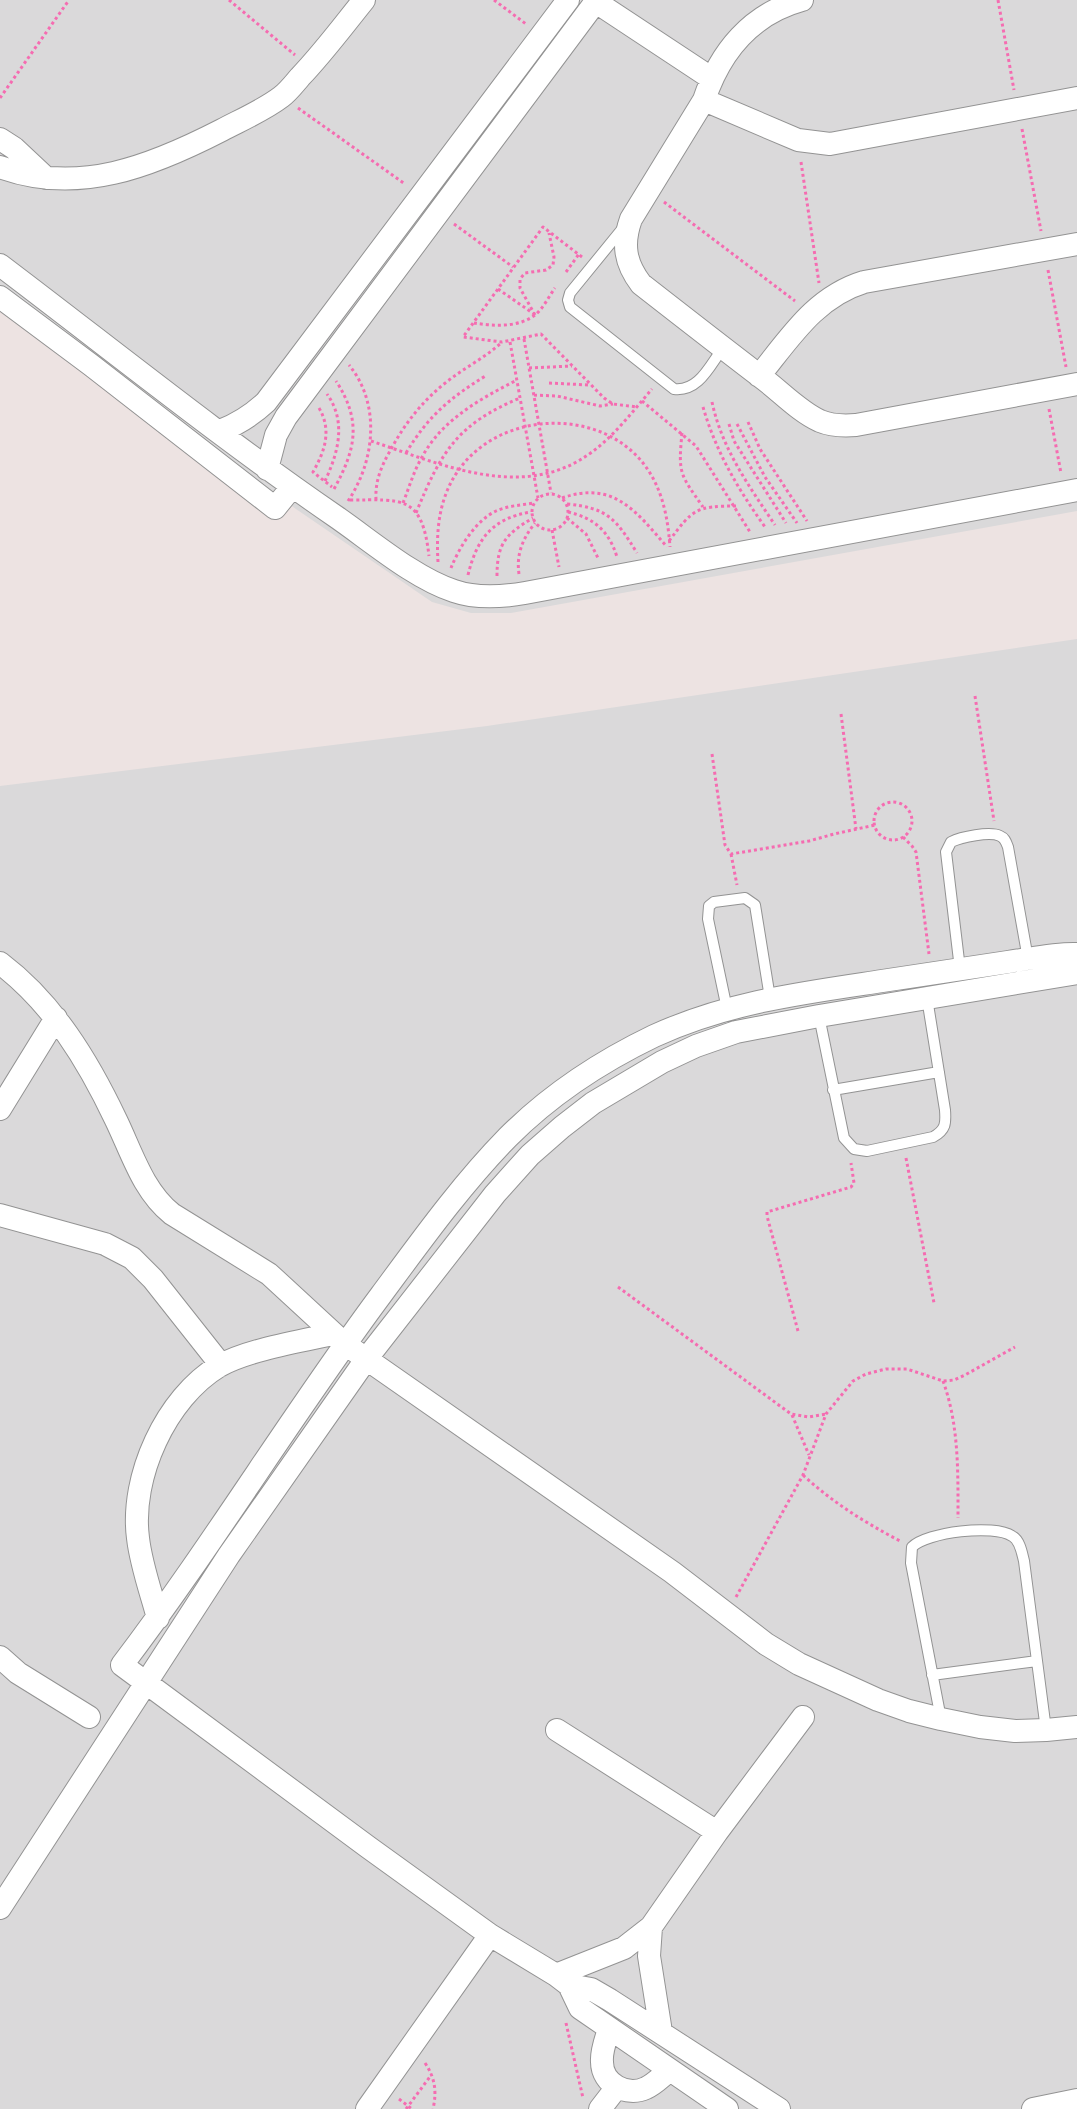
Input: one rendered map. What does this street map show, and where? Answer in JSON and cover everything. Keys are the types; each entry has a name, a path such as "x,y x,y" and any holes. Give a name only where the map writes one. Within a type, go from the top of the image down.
{"street":[{"path":"0,167 18,174 81,179 128,171 165,157 206,138 282,97 364,0"},
{"path":"220,431 250,417 266,402 568,0"},
{"path":"802,0 772,11 753,24 736,39 722,58 711,78 704,100 631,219 626,232 625,246 627,260 633,273 641,284 759,376 818,420 831,425 843,426 1073,384"},
{"path":"267,469 276,435 286,417 596,1 711,78"},
{"path":"704,100 798,140 830,144 1077,98"},
{"path":"0,139 14,148 46,178"},
{"path":"759,376 817,308 835,293 864,282 1077,244"},
{"path":"0,265 292,487 408,567 453,590 489,597 525,593 1071,491"},
{"path":"0,297 274,508 292,487"},
{"path":"266,402 286,417"},
{"path":"779,2109 591,1989 562,1980 490,1935 122,1665 158,1618 339,1339 473,1176 510,1135 543,1106 631,1048 685,1023 727,1009 770,998 1028,959 1077,954"},
{"path":"0,963 29,987 56,1018 103,1093 144,1181 161,1205 269,1274 339,1339 672,1572 766,1644 824,1676 878,1700 940,1719 1003,1730 1046,1730 1077,1726"},
{"path":"0,1908 229,1555 367,1358 495,1194 530,1155 562,1127 624,1084 662,1062 696,1046 736,1032 1077,973"},
{"path":"0,1109 56,1018"},
{"path":"0,1215 105,1244 132,1257 221,1365"},
{"path":"158,1618 138,1539 138,1505 141,1485 155,1442 179,1401 198,1380 221,1365 257,1352 339,1339"},
{"path":"0,1657 18,1673 89,1717"},
{"path":"562,1980 624,1948 651,1927 717,1833 804,1717"},
{"path":"557,1730 717,1833"},
{"path":"651,1927 649,1956 661,2032"},
{"path":"367,2109 490,1935"},
{"path":"562,1980 580,2008 727,2109"},
{"path":"609,2029 602,2062 609,2081 617,2087 627,2091 639,2091 649,2087 669,2071"},
{"path":"592,2103 617,2087"},
{"path":"1033,2109 1067,2104"}],"lane":[{"path":"631,219 570,293 568,300 570,307 674,389 690,388 696,384 723,348"},
{"path":"960,969 946,859 947,846 957,839 996,834 1005,840 1028,959"},
{"path":"727,1009 708,912 709,906 714,902 745,898 755,905 770,998"},
{"path":"819,1016 841,1131 847,1143 860,1151 933,1137 942,1132 945,1126 945,1110 927,998"},
{"path":"833,1090 939,1072"},
{"path":"940,1719 911,1563 912,1547 926,1538 958,1532 997,1530 1012,1535 1017,1540 1024,1561 1046,1730"},
{"path":"932,1675 1037,1661"}],"path":[{"path":"0,98 69,0"},
{"path":"230,0 309,67"},
{"path":"494,0 542,35"},
{"path":"998,0 1044,250 1073,384"},
{"path":"282,97 421,195"},
{"path":"798,140 817,308"},
{"path":"648,190 817,308"},
{"path":"439,213 513,267"},
{"path":"593,265 543,227 463,337 510,342 541,334 590,385 613,404"},
{"path":"535,315 520,288 520,279 525,273 546,270 553,265 554,256 548,231"},
{"path":"565,274 579,254"},
{"path":"474,323 502,326 535,315 558,283"},
{"path":"498,289 535,315"},
{"path":"524,338 550,493"},
{"path":"376,500 377,479 401,430 430,397 448,381 487,356 502,342"},
{"path":"510,342 538,498"},
{"path":"528,368 572,366"},
{"path":"321,370 352,369 363,391 370,416 371,441 363,476 348,501"},
{"path":"321,370 322,414 326,426 327,442 313,472 357,507"},
{"path":"321,370 339,427 339,442 335,460 325,481"},
{"path":"321,370 344,392 355,428 346,467 334,489"},
{"path":"406,453 424,426 441,407 487,375"},
{"path":"371,441 438,464 485,476 534,475 579,461 611,437 661,378"},
{"path":"403,503 421,458 437,436 454,418 481,398 517,380"},
{"path":"549,383 590,385"},
{"path":"1045,390 1071,491"},
{"path":"534,395 557,396 600,406 613,404 637,407"},
{"path":"416,513 438,464 469,426 492,410 520,398"},
{"path":"642,401 696,446 736,506 792,543"},
{"path":"712,402 720,434 726,446 750,487 792,543"},
{"path":"703,407 711,436 740,490 792,543"},
{"path":"748,422 760,448 789,491 792,543"},
{"path":"420,554 438,566 438,520 446,492 458,470 486,443 525,426 538,423 565,423 581,426 611,437 628,448 650,473 663,502 670,550 643,518 632,509 601,493 586,491 562,498"},
{"path":"729,424 734,441 743,458 792,543"},
{"path":"737,424 765,477 792,543"},
{"path":"682,433 680,469 703,507"},
{"path":"550,493 562,498 567,504 568,512 567,518 559,528 546,530 534,520 531,512 538,498 550,493"},
{"path":"348,501 395,500 403,503 416,513 424,529 429,560"},
{"path":"453,590 459,552 483,520 494,512 508,507 534,503"},
{"path":"567,504 597,509 609,516 624,533 648,570"},
{"path":"669,541 690,515 703,507 736,506"},
{"path":"453,590 470,566 482,538 500,521 531,512"},
{"path":"568,512 582,515 595,522 613,543 610,577"},
{"path":"567,518 582,530 593,545 610,577"},
{"path":"525,593 521,581 519,556 534,520"},
{"path":"500,596 497,565 503,543 514,529 534,520"},
{"path":"552,530 563,586"},
{"path":"975,696 996,834"},
{"path":"841,714 856,829"},
{"path":"712,754 725,845 731,854 739,898"},
{"path":"889,803 903,806 912,817 912,825 903,837 890,840 883,837 875,825 874,818 882,806 889,803"},
{"path":"731,854 809,841 875,825"},
{"path":"903,837 916,852 931,974"},
{"path":"798,1331 767,1212 852,1188 854,1183 847,1143"},
{"path":"903,1143 934,1303"},
{"path":"618,1287 791,1414 808,1417 826,1414"},
{"path":"726,1614 802,1475 826,1414 853,1381 866,1374 886,1369 907,1369 944,1381 965,1376 1015,1347"},
{"path":"944,1381 956,1434 958,1532"},
{"path":"791,1414 809,1455"},
{"path":"802,1475 825,1496 912,1547"},
{"path":"566,2020 592,2103"},
{"path":"411,2048 432,2073 436,2097 433,2109"},
{"path":"406,2109 432,2073"}],"shaded area":[{"path":"0,0 1077,0 1077,511 511,613 471,613 432,602 236,468 0,288"},
{"path":"1077,639 1077,2109 0,2109 0,786 487,726"}]}
